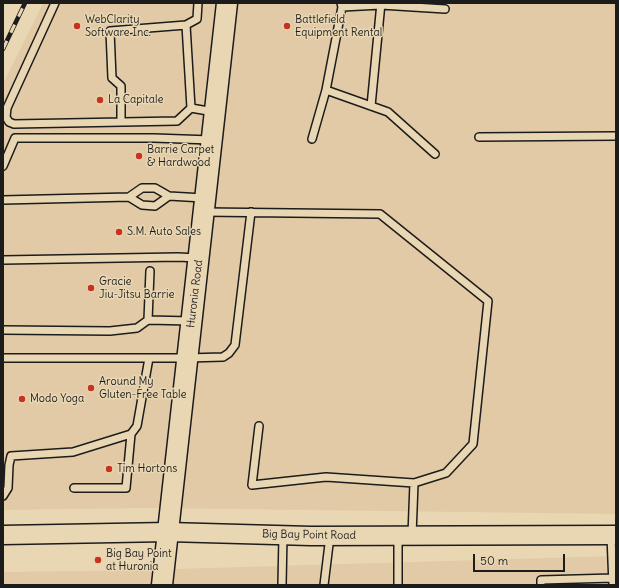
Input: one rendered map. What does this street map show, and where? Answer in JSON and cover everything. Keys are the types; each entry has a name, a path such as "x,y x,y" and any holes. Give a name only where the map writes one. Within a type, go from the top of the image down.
{"main road":[{"name":"Huronia Road","path":"162,585 227,3"}],"street":[{"name":"Big Bay Point Road","path":"3,535 168,532 330,536 613,535"}],"lane":[{"path":"55,3 7,108 6,117 9,122 14,124 177,121 191,108"},
{"path":"121,122 121,86 112,78 110,31 186,26 196,18 198,3"},
{"path":"371,106 381,4"},
{"path":"312,138 326,90 342,5 381,4 445,9"},
{"path":"186,26 191,108"},
{"path":"326,90 388,112 435,154"},
{"path":"191,108 215,112"},
{"path":"479,137 616,136"},
{"path":"3,166 15,138 154,138 212,140"},
{"path":"129,197 142,188 155,188 169,196 204,205 251,212 380,214 488,300 473,444 446,473 414,483 326,477 252,485 259,426"},
{"path":"3,200 129,197 142,205 155,206 169,196"},
{"path":"3,358 223,357 229,353 235,345 251,212"},
{"path":"3,260 178,257 199,259"},
{"path":"148,320 150,271"},
{"path":"3,330 110,331 137,328 148,320 192,321"},
{"path":"74,488 126,488 131,434 137,426 149,358"},
{"path":"3,496 8,488 11,456 73,452 131,434"},
{"path":"398,585 414,483"},
{"path":"282,585 283,535"},
{"path":"541,585 541,580 613,582 613,535"},
{"path":"324,585 330,536"}],"shaded area":[{"path":"43,3 616,3 616,514 148,508 3,510 3,84"},
{"path":"616,556 616,585 3,585 3,572 141,570"}],"railway":[{"path":"3,49 25,3"}],"place":[{"name":"WebClarity Software Inc.","path":"77,26"},
{"name":"Battlefield Equipment Rental","path":"287,26"},
{"name":"La Capitale","path":"100,100"},
{"name":"Barrie Carpet & Hardwood","path":"139,156"},
{"name":"S.M. Auto Sales","path":"119,232"},
{"name":"Gracie Jiu-Jitsu Barrie","path":"91,288"},
{"name":"Around My Gluten-Free Table","path":"91,388"},
{"name":"Modo Yoga","path":"22,399"},
{"name":"Tim Hortons","path":"109,469"},
{"name":"Big Bay Point at Huronia","path":"98,560"}]}
